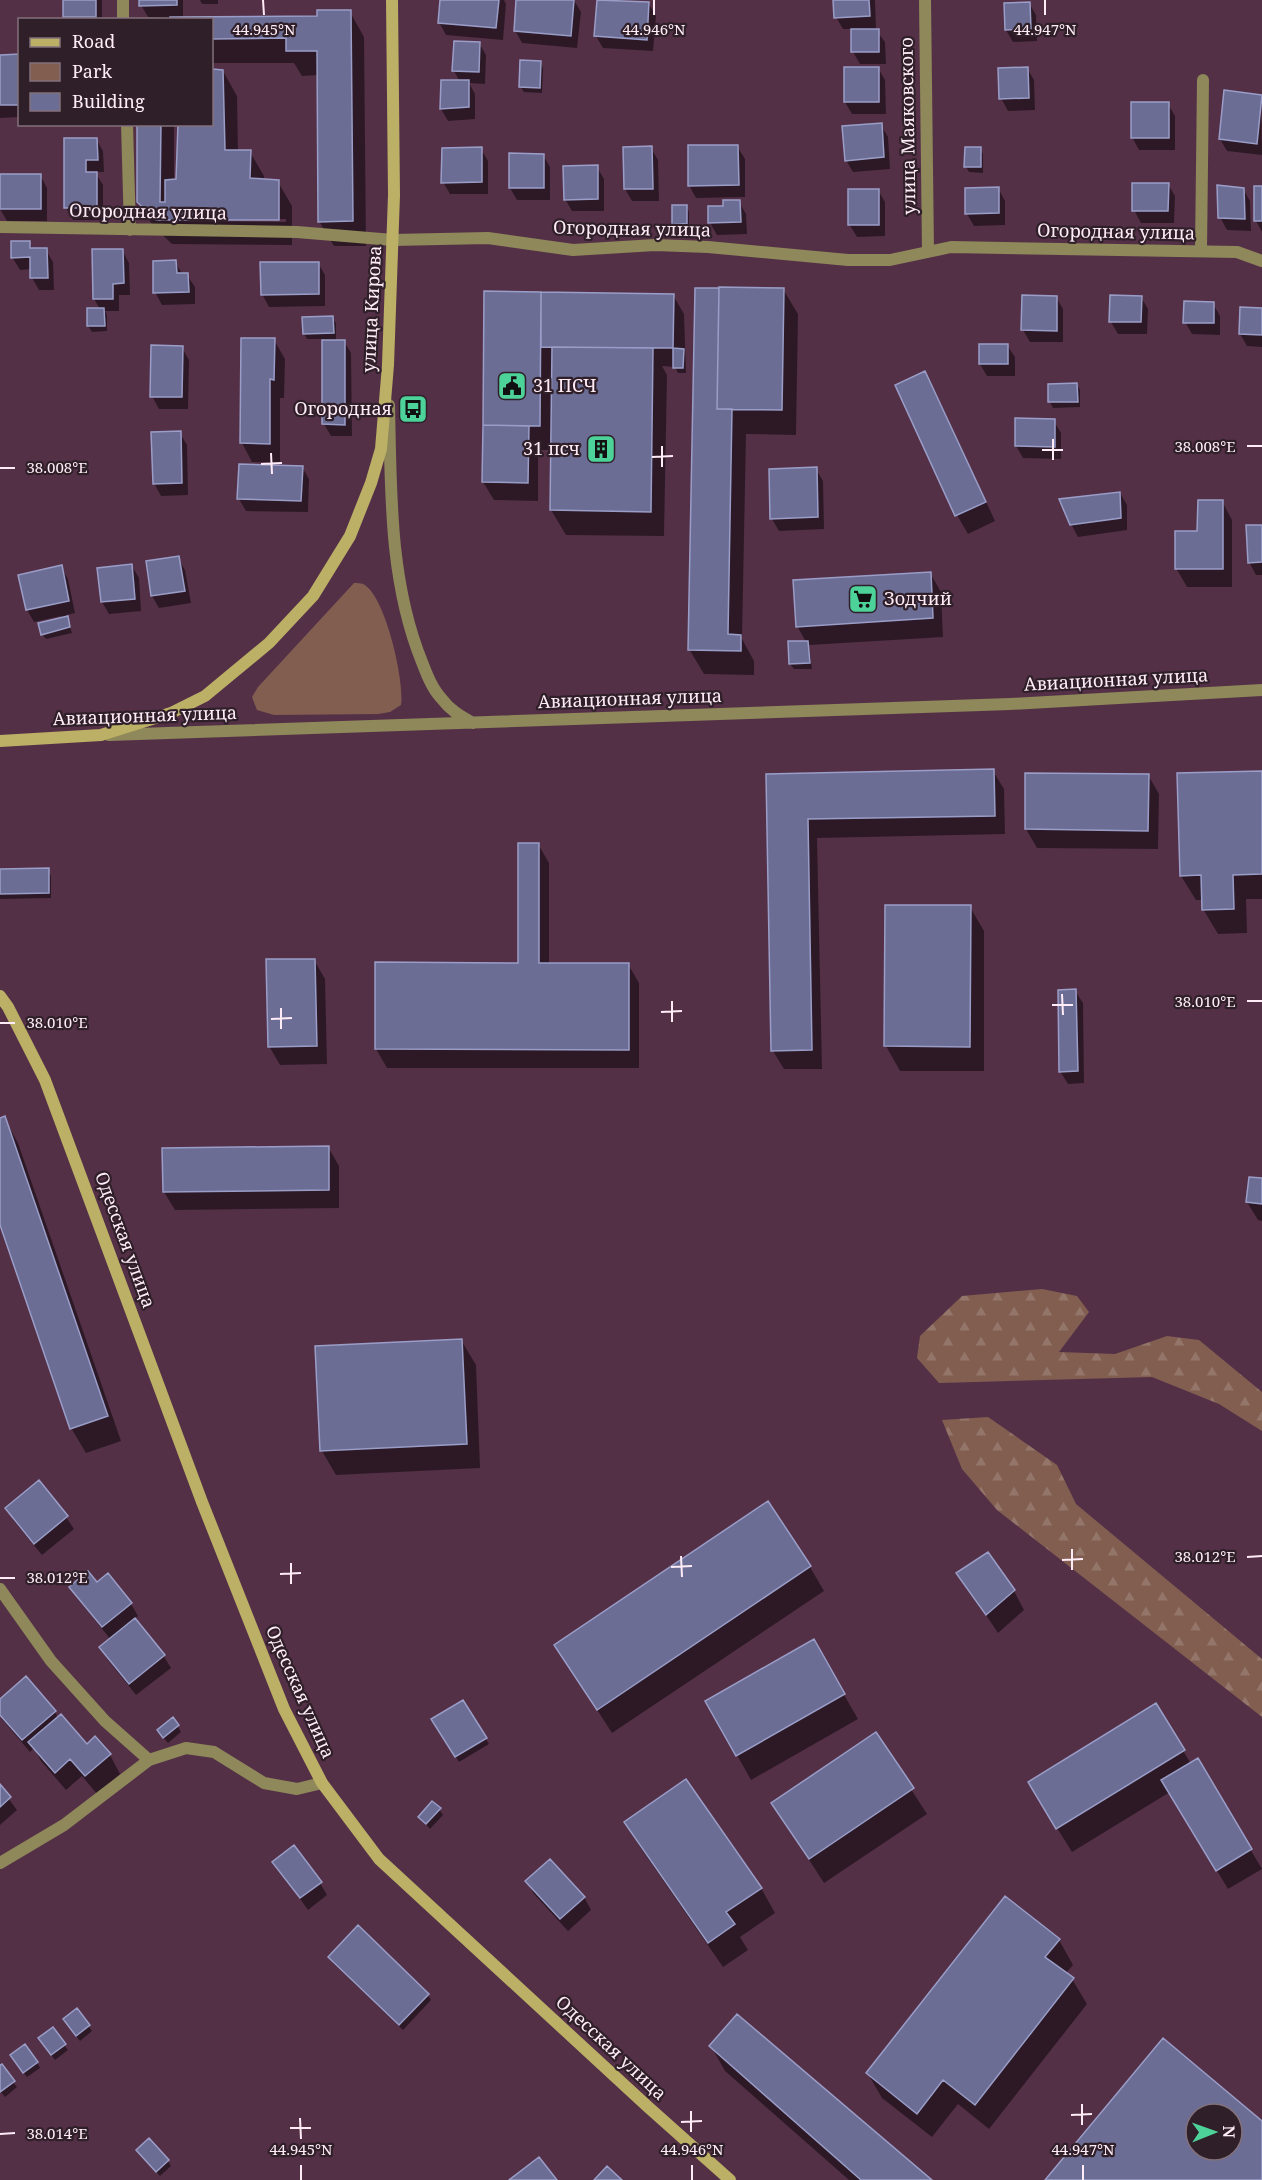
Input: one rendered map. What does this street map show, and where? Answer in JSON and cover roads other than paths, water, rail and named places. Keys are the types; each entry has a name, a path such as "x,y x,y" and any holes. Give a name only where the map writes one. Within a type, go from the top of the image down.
{"main road":[{"name":"улица Кирова","path":"101,735 171,713 205,696 269,643 313,596 350,536 371,483 381,449 388,365 393,240 392,0"},
{"name":"Авиационная улица","path":"0,741 101,735"},
{"name":"Одесская улица","path":"0,996 8,1007 45,1080 202,1502 284,1709 322,1783 379,1859 730,2180"}],"street":[{"path":"123,0 123,18"},
{"name":"улица Маяковского","path":"925,0 928,251"},
{"path":"1201,251 1203,80"},
{"path":"127,126 130,230"},
{"name":"Огородная улица","path":"0,226 297,232 393,240 488,238 573,250 666,245 848,260 890,260 951,247 1237,252 1262,261"},
{"path":"388,365 392,507 396,555 405,608 416,649 429,680 454,712 474,723"},
{"name":"Авиационная улица","path":"101,735 1010,704 1262,690"},
{"path":"0,1589 51,1661 105,1721 149,1760"},
{"path":"0,1863 64,1825 149,1760 186,1748 214,1752 264,1783 297,1790 322,1783"}],"place":[{"name":"31 ПСЧ","path":"512,386"},
{"name":"Огородная","path":"413,409"},
{"name":"31 псч","path":"601,449"},
{"name":"Зодчий","path":"863,599"}]}
